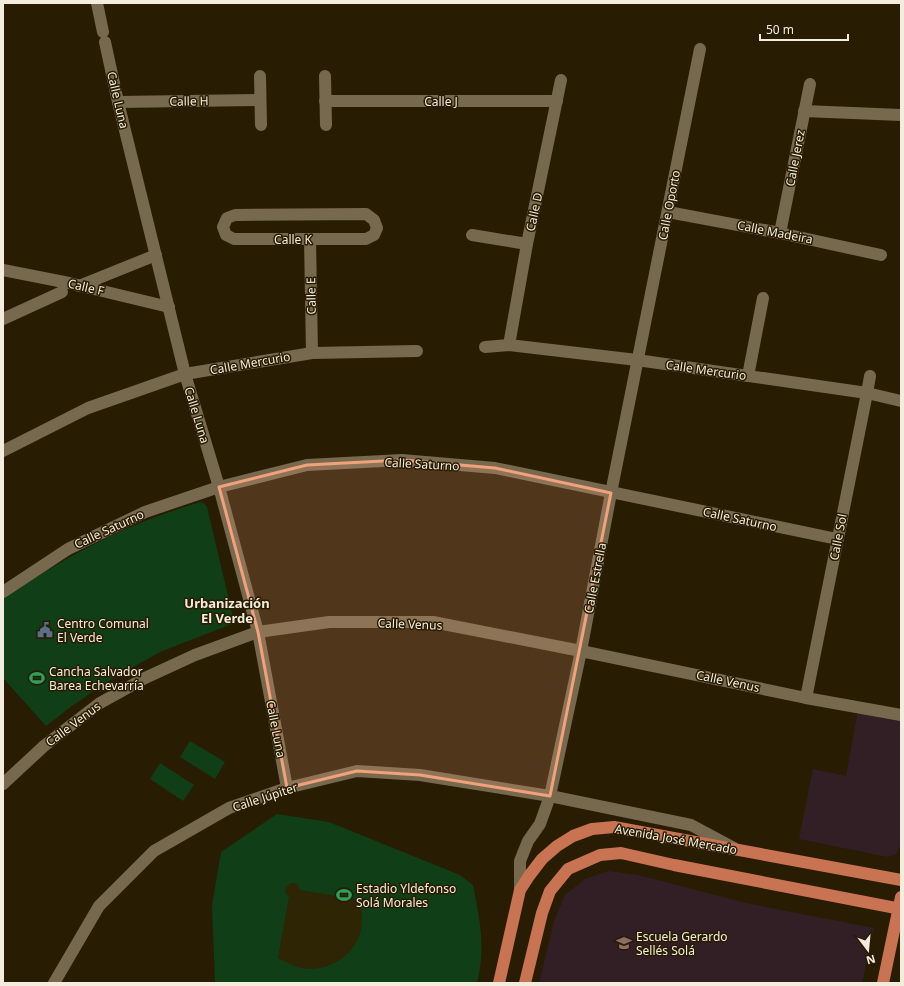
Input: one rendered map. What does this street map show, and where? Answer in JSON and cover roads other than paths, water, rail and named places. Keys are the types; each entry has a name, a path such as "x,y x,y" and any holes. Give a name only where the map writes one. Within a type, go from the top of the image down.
{"main road":[{"name":"Avenida José Mercado","path":"499,983 520,890 542,859 552,850 573,836 592,829 614,827 901,880"},
{"name":"Avenida José Mercado","path":"525,983 542,913 550,891 568,869 600,855 621,853 674,865 900,905"},
{"path":"882,983 900,905"}],"street":[{"name":"Calle Luna","path":"97,3 118,102 185,374 219,487 258,632 287,788"},
{"name":"Calle Oporto","path":"637,360 700,49"},
{"path":"260,76 261,125"},
{"path":"325,76 326,125"},
{"name":"Calle D","path":"509,345 527,244 561,80"},
{"name":"Calle Jerez","path":"780,233 810,84"},
{"name":"Calle H","path":"118,102 260,100"},
{"name":"Calle J","path":"325,101 557,102"},
{"path":"804,111 901,115"},
{"name":"Calle Madeira","path":"668,212 780,233 881,255"},
{"name":"Calle K","path":"366,214 374,220 377,228 374,235 366,239 310,240 234,239 226,235 223,226 227,218 235,215 366,214"},
{"path":"472,235 527,244"},
{"name":"Calle E","path":"310,240 312,353"},
{"path":"79,286 156,255"},
{"name":"Calle F","path":"3,270 169,307"},
{"path":"3,319 62,292"},
{"path":"748,376 763,298"},
{"name":"Calle Mercurio","path":"485,347 509,345 637,360 867,393 901,401"},
{"name":"Calle Mercurio","path":"3,451 88,408 185,374 312,353 417,351"},
{"name":"Calle Estrella","path":"520,890 520,861 528,841 540,824 550,796 581,651 637,360"},
{"name":"Calle Sol","path":"806,698 870,376"},
{"name":"Calle Saturno","path":"3,592 75,545 145,512 219,487 307,465 402,460 495,468 837,539"},
{"name":"Calle Venus","path":"3,784 44,746 104,701 145,678 194,655 258,632 329,622 433,622 806,698 901,715"},
{"name":"Calle Júpiter","path":"54,983 98,906 154,851 229,808 287,788 357,771 420,775 550,796 691,825 738,850"}],"place":[{"name":"Centro Comunal El Verde","path":"45,630"},
{"name":"Cancha Salvador Barea Echevarría","path":"37,678"},
{"name":"Estadio Yldefonso Solá Morales","path":"344,895"},
{"name":"Escuela Gerardo Sellés Solá","path":"624,943"}],"district":[{"name":"Urbanización El Verde","path":"227,610"}]}
